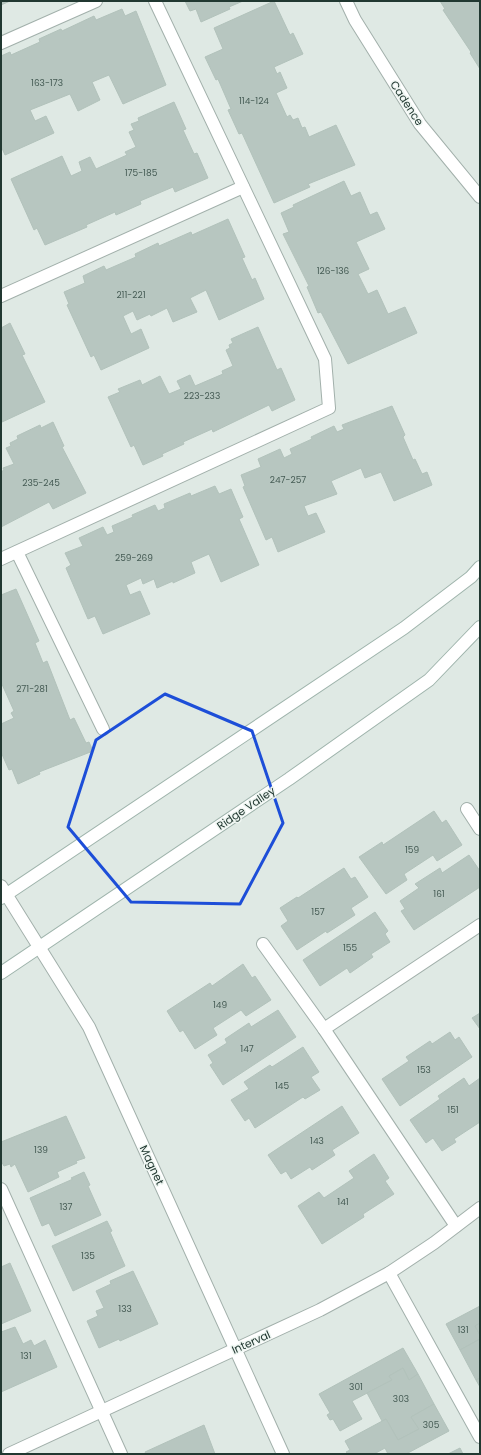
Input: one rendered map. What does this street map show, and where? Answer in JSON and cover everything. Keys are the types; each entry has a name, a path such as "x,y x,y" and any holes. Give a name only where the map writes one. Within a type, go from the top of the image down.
{"street":[{"path":"1,43 96,1"},
{"path":"1,560 329,408 325,359 155,1"},
{"name":"Cadence","path":"346,1 355,20 420,124 480,197"},
{"path":"1,296 243,187"},
{"path":"17,552 102,729"},
{"path":"3,893 42,871 404,628 471,577 480,567"},
{"name":"Ridge Valley","path":"1,974 289,779 429,680 480,628"},
{"path":"467,809 480,829"},
{"name":"Magnet","path":"3,893 89,1027 283,1454"},
{"path":"324,1029 480,925"},
{"path":"263,944 324,1029 456,1226"},
{"path":"1,1189 121,1454"},
{"name":"Interval","path":"10,1454 320,1310 389,1273 480,1208"},
{"path":"389,1273 480,1437"}],"highlighted area":[{"path":"165,694 252,731 283,823 240,904 131,902 68,827 96,740"}],"building":[{"path":"1,1 10,1 1,5"},
{"path":"185,1 243,1 229,7 230,9 201,22 196,9 190,11"},
{"path":"274,1 290,35 293,33 303,54 274,67 277,74 280,72 287,88 276,93 287,117 290,115 293,120 298,118 302,128 305,127 309,137 336,125 355,165 308,184 310,187 274,203 242,133 239,134 228,110 231,109 218,79 216,80 205,57 223,49 214,28"},
{"path":"440,1 480,1 480,69 470,53 471,52 443,10 445,9"},
{"path":"122,9 125,16 136,11 166,85 123,104 109,75 92,82 100,100 78,111 70,94 30,110 35,121 46,116 54,133 5,155 1,146 1,56 10,52 11,55 40,42 39,39 61,29 62,31 94,16 96,20"},
{"path":"174,102 186,129 183,130 194,154 197,153 208,178 175,192 173,187 140,201 141,204 116,215 115,212 86,225 87,227 45,245 37,228 34,230 11,179 62,156 71,176 82,171 79,162 90,157 96,169 127,155 125,152 136,147 129,132 134,130 131,124 139,121 138,118"},
{"path":"344,181 351,196 360,192 370,215 377,212 385,229 356,242 369,269 358,274 368,294 377,290 388,314 405,307 417,333 348,364 321,312 318,313 307,287 309,286 283,234 289,232 281,213 294,207 293,205"},
{"path":"228,219 245,257 242,258 252,280 255,278 264,299 219,320 206,290 190,298 197,312 173,322 167,308 151,316 150,314 137,320 133,311 123,316 131,334 141,329 149,348 101,370 94,355 91,357 67,305 69,304 64,292 85,283 83,276 104,266 106,270 136,257 135,254 158,243 159,246 191,232 192,235"},
{"path":"10,323 25,354 22,355 45,402 2,422 1,328"},
{"path":"258,327 277,370 281,368 295,400 272,411 269,405 213,432 212,429 183,442 184,444 143,465 134,445 131,447 108,397 120,392 118,389 140,380 142,385 160,376 169,394 181,389 177,381 190,375 195,386 223,374 222,371 233,366 226,350 230,348 229,345 233,343 231,339"},
{"path":"392,406 405,435 403,437 413,460 415,459 422,474 427,472 432,485 394,501 381,472 365,478 361,468 331,481 337,494 304,506 308,516 316,513 325,532 278,552 272,537 266,540 243,487 245,486 241,475 261,467 258,459 280,449 284,458 292,454 290,449 312,439 311,437 334,426 337,432 344,429 342,425"},
{"path":"53,422 64,446 62,447 86,493 53,509 49,502 1,527 1,472 4,470 3,468 14,464 6,448 11,446 10,443 18,439 17,436 40,425 41,428"},
{"path":"215,486 219,494 231,489 243,517 239,519 259,565 221,582 209,554 191,562 195,573 173,583 173,581 157,588 154,579 143,584 141,578 126,585 130,595 140,591 150,614 103,634 95,616 88,619 66,568 71,565 65,553 83,546 79,538 103,527 107,535 114,532 112,526 133,517 132,515 155,505 158,511 165,508 164,504 190,493 191,496"},
{"path":"16,589 39,641 35,643 43,663 47,661 70,720 74,718 86,743 89,742 93,751 39,772 40,774 18,784 12,769 9,770 1,752 1,724 14,718 11,713 14,711 1,682 1,595"},
{"path":"434,811 442,823 446,820 462,845 437,861 433,855 404,874 407,880 386,894 359,857 382,842 383,845"},
{"path":"469,855 480,871 480,887 414,930 401,911 405,909 400,901 419,888 415,884 440,868 442,873"},
{"path":"344,868 351,879 355,877 368,897 351,908 355,915 327,933 326,931 297,950 281,926 288,921 280,908"},
{"path":"375,912 388,931 385,934 390,942 371,954 373,957 350,973 347,968 320,986 303,960"},
{"path":"243,964 252,978 255,976 271,1000 246,1016 241,1010 213,1028 217,1035 195,1049 183,1030 180,1032 167,1011 210,983 212,986"},
{"path":"278,1010 296,1037 223,1085 210,1065 213,1063 208,1055 227,1043 225,1039 249,1023 251,1027"},
{"path":"480,1013 480,1029 472,1018"},
{"path":"450,1032 455,1040 459,1037 472,1057 400,1106 382,1079 409,1061 406,1057 430,1041 432,1044"},
{"path":"303,1047 319,1072 311,1077 320,1090 305,1099 303,1097 255,1128 249,1118 245,1121 231,1100 249,1089 244,1082 270,1065 272,1067"},
{"path":"464,1078 469,1086 480,1078 480,1122 454,1139 456,1142 442,1151 433,1138 426,1143 410,1120 440,1099 438,1096"},
{"path":"342,1106 359,1133 332,1150 335,1155 312,1170 310,1167 291,1179 286,1171 281,1174 268,1155"},
{"path":"66,1116 85,1158 76,1161 77,1163 57,1172 59,1177 28,1192 15,1164 11,1167 10,1164 4,1166 1,1161 1,1142"},
{"path":"374,1154 389,1178 385,1181 394,1194 363,1214 364,1217 322,1244 298,1206 319,1192 324,1198 354,1178 349,1171"},
{"path":"84,1172 90,1185 88,1186 101,1215 55,1236 49,1223 42,1226 30,1198 73,1179 71,1178"},
{"path":"107,1221 112,1231 110,1232 125,1266 73,1291 52,1246"},
{"path":"10,1263 31,1311 1,1324 1,1267"},
{"path":"133,1271 158,1324 120,1341 119,1339 99,1348 87,1321 98,1316 96,1311 104,1308 96,1291 111,1284 110,1281"},
{"path":"480,1306 480,1323 475,1326 480,1335 480,1339 460,1350 446,1324"},
{"path":"480,1323 480,1335 475,1326"},
{"path":"15,1327 23,1344 31,1340 34,1346 45,1340 57,1367 1,1392 1,1332"},
{"path":"480,1339 480,1378 476,1380 460,1350"},
{"path":"403,1348 418,1374 409,1380 403,1368 389,1376 392,1380 352,1401 362,1419 340,1431 333,1419 330,1420 327,1415 330,1413 319,1394"},
{"path":"403,1368 409,1380 418,1374 434,1404 411,1417 419,1429 398,1440 386,1419 382,1421 367,1393 392,1380 389,1376"},
{"path":"480,1378 480,1387 476,1380"},
{"path":"434,1404 449,1431 406,1454 388,1454 385,1448 374,1454 348,1454 346,1452 350,1450 345,1441 386,1419 398,1440 419,1429 411,1417"},
{"path":"204,1425 215,1454 146,1454 145,1452"},
{"path":"460,1448 463,1454 448,1454"}]}
